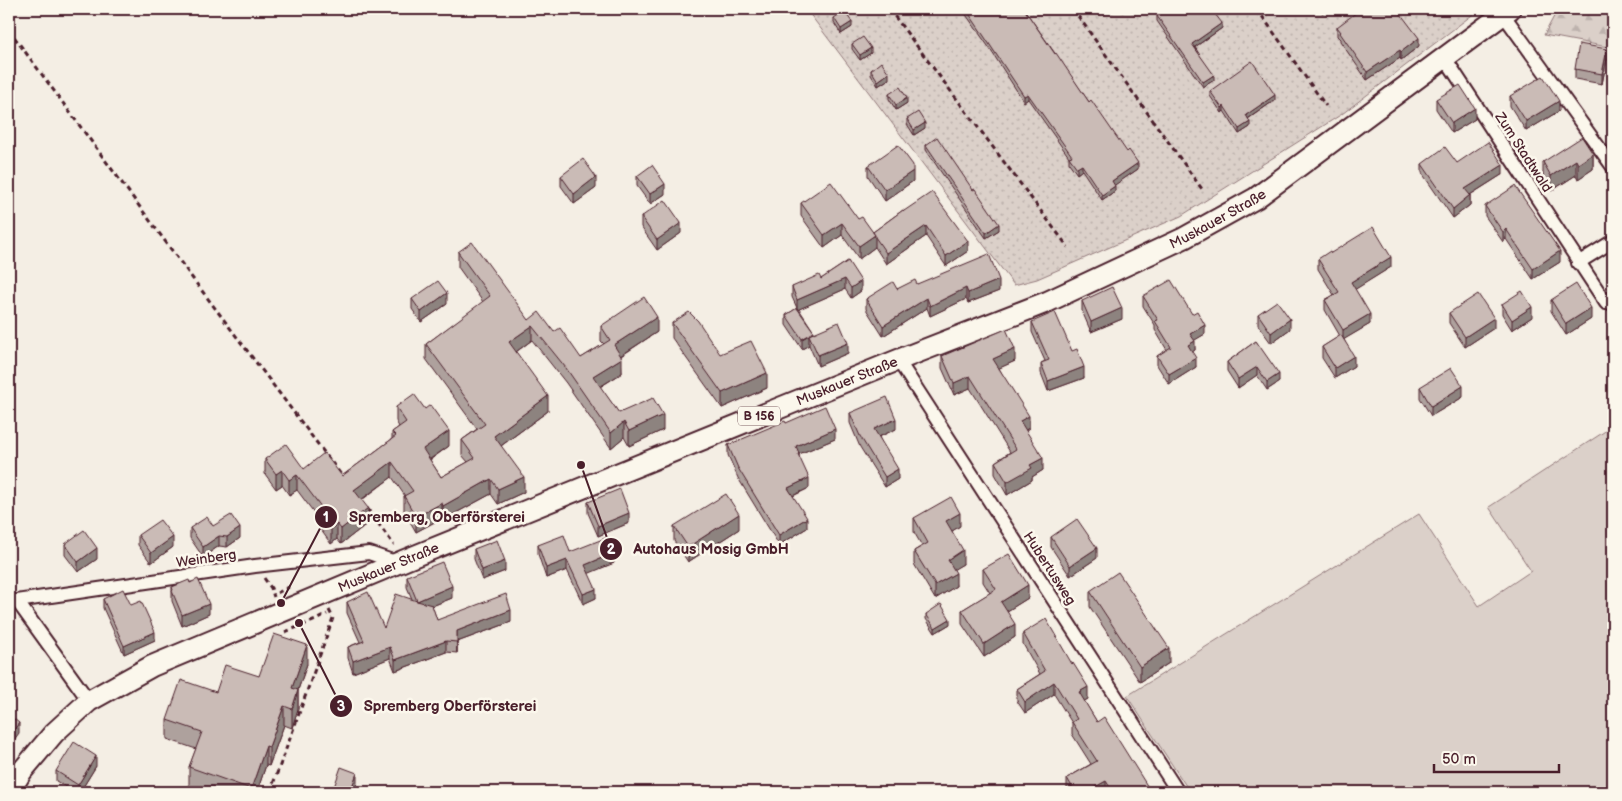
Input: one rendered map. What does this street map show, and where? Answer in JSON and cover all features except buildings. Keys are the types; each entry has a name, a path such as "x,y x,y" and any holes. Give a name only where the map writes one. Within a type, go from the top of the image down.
{"main road":[{"name":"Muskauer Straße","path":"9,792 22,771 54,733 89,701 152,666 402,561 898,360 1048,302 1184,238 1248,203 1507,12"}],"street":[{"path":"1507,12 1613,167"},
{"name":"Zum Stadtwald","path":"1445,58 1606,303"},
{"path":"1578,263 1613,241"},
{"name":"Hubertusweg","path":"898,360 1178,792"},
{"name":"Weinberg","path":"89,701 13,601 255,566 369,553 402,561"}],"path":[{"path":"890,9 1068,247"},
{"path":"1073,9 1202,189"},
{"path":"1257,9 1326,106"},
{"path":"9,30 187,271 346,481"},
{"path":"363,504 402,561"},
{"path":"270,792 333,618 330,612"},
{"path":"1610,785 1613,791"}],"green space":[{"path":"806,9 1480,9 1342,114 1181,216 1037,279 1014,285"},
{"path":"1558,9 1613,9 1613,48 1544,35"},
{"path":"1613,426 1613,792 1190,792 1127,696 1419,514 1479,606 1531,571 1489,507"}],"place":[{"name":"Autohaus Mosig GmbH","path":"581,465"},
{"name":"Spremberg, Oberförsterei","path":"281,603"},
{"name":"Spremberg Oberförsterei","path":"299,623"}]}
